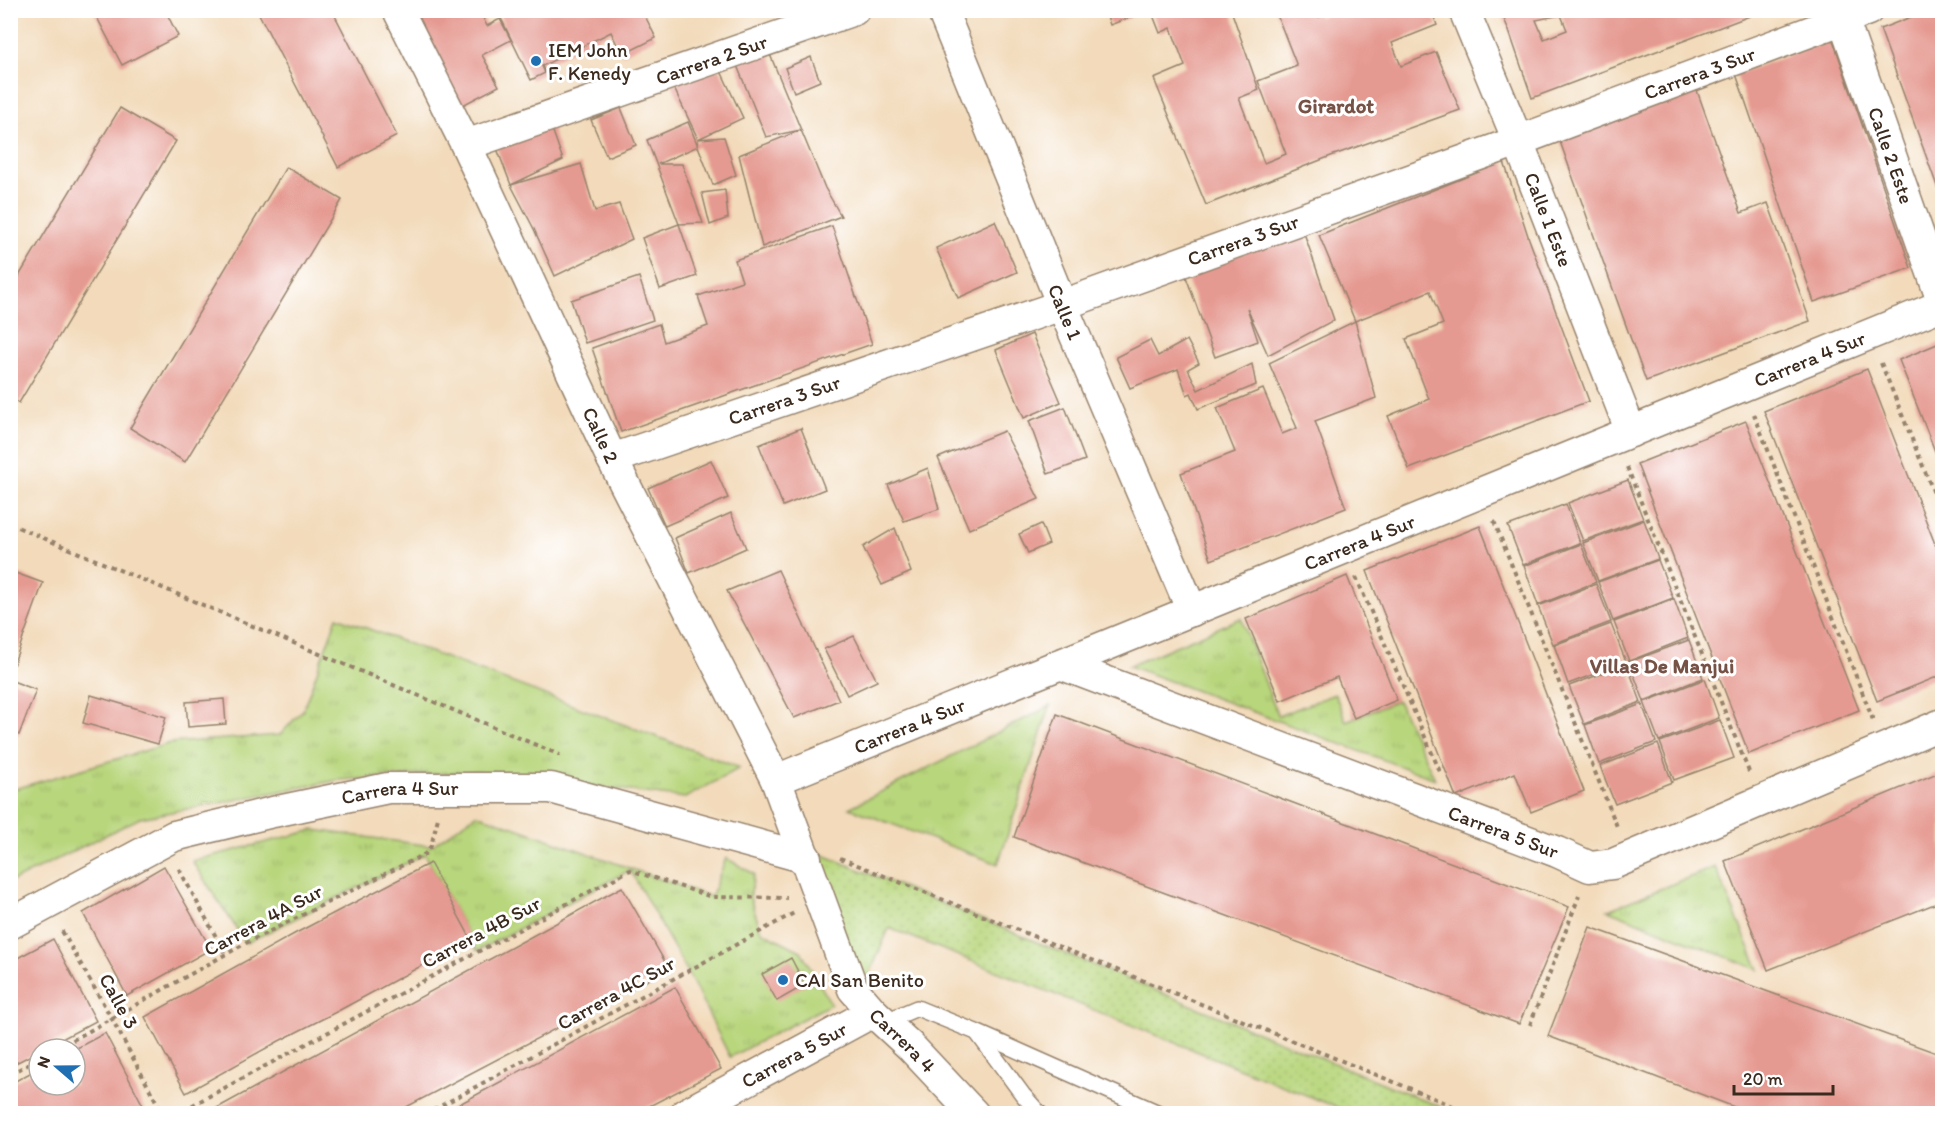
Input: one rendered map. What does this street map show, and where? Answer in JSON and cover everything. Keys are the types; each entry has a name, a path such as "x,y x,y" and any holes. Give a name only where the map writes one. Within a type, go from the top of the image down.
{"street":[{"name":"Calle 2","path":"398,10 466,145 612,459 776,780 806,858"},
{"name":"Carrera 2 Sur","path":"466,145 854,10"},
{"name":"Calle 1","path":"942,10 1062,305 1192,611"},
{"name":"Calle 1 Este","path":"1464,10 1518,141 1623,435"},
{"name":"Carrera 3 Sur","path":"612,459 1062,305 1518,141 1850,14"},
{"name":"Calle 2 Este","path":"1850,14 1942,301"},
{"name":"Carrera 4 Sur","path":"776,780 1942,305"},
{"name":"Carrera 5 Sur","path":"1060,664 1557,852 1590,867"},
{"path":"1590,867 1613,864 1942,724"},
{"name":"Carrera 4 Sur","path":"10,924 174,836 388,788 551,788 806,858"},
{"name":"Carrera 4","path":"806,858 853,989 974,1113"},
{"name":"Carrera 5 Sur","path":"685,1113 879,1017"}],"lane":[{"path":"879,1017 917,1008 1161,1113"},
{"path":"976,1032 1023,1095 1040,1113"}],"path":[{"path":"1869,335 1942,513"},
{"path":"1743,386 1884,749"},
{"path":"1623,435 1761,801"},
{"path":"1483,492 1629,857"},
{"path":"1344,549 1458,815"},
{"name":"Carrera 4A Sur","path":"79,1037 246,944 425,854 431,846 445,788"},
{"path":"164,842 226,955"},
{"path":"1530,1025 1590,867"},
{"name":"Carrera 4B Sur","path":"176,1113 630,870 712,897 821,899"},
{"name":"Carrera 4C Sur","path":"426,1113 821,899"},
{"name":"Calle 3","path":"47,904 163,1113"},
{"path":"10,1074 27,1065"}],"green space":[{"path":"337,617 740,768 685,798 478,771 339,780 140,818 11,882 11,790 171,743 280,735 303,710"},
{"path":"1241,618 1278,716 1335,694 1346,721 1398,701 1435,779 1129,666"},
{"path":"1050,706 998,864 849,808"},
{"path":"477,814 711,897 726,858 754,874 750,898 761,931 801,951 831,1004 730,1057 687,971 630,870 477,951 425,854 246,943 192,861 314,830 431,846"},
{"path":"811,850 1456,1113 1351,1113 889,928 864,988"},
{"path":"1715,867 1759,970 1608,910"}],"building":[{"path":"93,10 165,10 178,36 122,65"},
{"path":"257,10 332,10 397,136 338,167"},
{"path":"407,10 461,10 464,17 479,10 487,26 500,19 511,40 482,55 499,86 459,107"},
{"path":"497,10 642,10 656,38 622,55 611,32 542,66 545,73 531,80"},
{"path":"1105,10 1147,10 1147,11 1110,25"},
{"path":"1151,10 1231,10 1259,90 1239,98 1264,163 1286,154 1258,81 1297,66 1275,10 1316,10 1319,17 1334,10 1431,10 1437,25 1392,43 1401,66 1436,52 1460,110 1331,156 1206,205 1154,79 1185,66 1171,28 1160,33"},
{"path":"1500,10 1560,10 1561,15 1571,10 1763,11 1532,98","holes":["1561,15 1567,30 1544,39 1536,20"]},
{"path":"1929,10 1942,10 1942,200 1880,29"},
{"path":"1833,40 1911,268 1814,302 1736,74"},
{"path":"769,52 801,130 766,137 736,63"},
{"path":"811,57 820,81 794,92 785,68"},
{"path":"720,69 743,118 698,139 672,84"},
{"path":"1695,85 1741,213 1768,203 1810,321 1646,381 1558,136"},
{"path":"120,108 176,141 19,403 10,397 10,291"},
{"path":"621,108 636,145 607,157 591,120"},
{"path":"688,122 698,146 658,164 682,164 703,223 679,224 647,140"},
{"path":"551,126 563,160 511,185 496,146"},
{"path":"801,130 825,188 841,216 762,247 739,155"},
{"path":"724,137 736,175 713,185 698,146 698,139"},
{"path":"1504,162 1529,239 1589,401 1409,469 1388,416 1429,399 1406,339 1443,324 1430,291 1355,321 1319,235"},
{"path":"581,164 595,211 619,204 632,239 555,276 511,185"},
{"path":"286,167 342,200 185,462 130,428"},
{"path":"725,190 728,218 710,225 702,193"},
{"path":"995,221 1017,272 958,298 936,248"},
{"path":"679,224 697,276 660,289 642,238"},
{"path":"832,226 872,344 621,432 592,348 659,324 664,342 708,326 698,296 742,281 735,260"},
{"path":"1303,230 1334,320 1268,355 1247,308 1258,341 1215,357 1185,274"},
{"path":"639,277 653,320 585,343 571,300"},
{"path":"1355,321 1376,398 1315,421 1346,508 1211,560 1181,473 1235,452 1217,408 1263,389 1282,434 1297,428 1269,363"},
{"path":"1032,334 1061,402 1024,418 996,350"},
{"path":"1150,340 1158,356 1187,340 1199,363 1188,369 1198,390 1252,364 1256,385 1198,409 1191,393 1187,395 1178,369 1130,388 1116,357"},
{"path":"1942,342 1942,469 1899,360"},
{"path":"1867,369 1942,562 1942,675 1877,701 1764,411"},
{"path":"1065,407 1085,460 1048,474 1029,421"},
{"path":"1746,421 1859,710 1749,754 1637,464"},
{"path":"801,428 825,489 783,506 759,445"},
{"path":"1004,431 1039,499 969,529 938,458"},
{"path":"711,460 728,498 665,526 648,488"},
{"path":"928,468 939,509 904,521 888,485"},
{"path":"1628,480 1643,519 1583,541 1568,503"},
{"path":"1566,504 1580,543 1523,565 1508,526"},
{"path":"731,513 746,548 689,573 675,538"},
{"path":"1644,520 1658,559 1598,581 1583,543"},
{"path":"1041,524 1049,544 1028,553 1019,534"},
{"path":"1480,526 1584,791 1531,812 1515,773 1456,797 1367,571"},
{"path":"895,528 911,572 882,585 863,547"},
{"path":"1581,544 1596,582 1538,605 1524,566"},
{"path":"1658,560 1673,598 1613,621 1598,582"},
{"path":"778,570 839,700 794,718 727,591"},
{"path":"10,571 43,583 11,671 10,671"},
{"path":"1347,576 1397,700 1354,718 1337,677 1280,701 1246,619"},
{"path":"1596,584 1611,622 1553,644 1538,606"},
{"path":"1674,599 1688,638 1629,661 1614,622"},
{"path":"1611,624 1626,662 1568,684 1554,645"},
{"path":"854,636 877,681 847,695 824,649"},
{"path":"1689,640 1703,678 1644,701 1629,662"},
{"path":"1627,664 1641,702 1584,724 1569,686"},
{"path":"1705,679 1719,718 1659,741 1644,702"},
{"path":"10,680 36,690 19,735 10,731"},
{"path":"91,695 166,717 158,744 83,723"},
{"path":"224,699 226,724 188,727 186,702"},
{"path":"1642,704 1656,742 1599,764 1585,725"},
{"path":"1057,714 1569,907 1519,1024 1014,837"},
{"path":"1720,720 1734,758 1674,780 1660,742"},
{"path":"1658,744 1672,782 1615,804 1600,766"},
{"path":"1942,771 1942,901 1768,970 1725,861"},
{"path":"430,863 471,939 186,1093 145,1017 296,933"},
{"path":"164,866 211,949 127,996 83,913"},
{"path":"622,887 669,969 395,1113 208,1113"},
{"path":"1590,927 1942,1055 1942,1113 1750,1113 1548,1036"},
{"path":"53,939 96,1021 66,1037 27,1037 27,1057 10,1066 10,962"},
{"name":"CAI San Benito","path":"791,958 805,985 777,1001 762,974"},
{"path":"675,987 721,1069 636,1113 443,1113"},
{"path":"105,1033 147,1113 10,1113 10,1084 27,1075 27,1097 87,1097 87,1043"}],"place":[{"name":"IEM John F. Kenedy","path":"536,61"},
{"name":"CAI San Benito","path":"783,980"}],"district":[{"name":"Girardot","path":"1336,106"},
{"name":"Villas De Manjui","path":"1662,666"}]}
